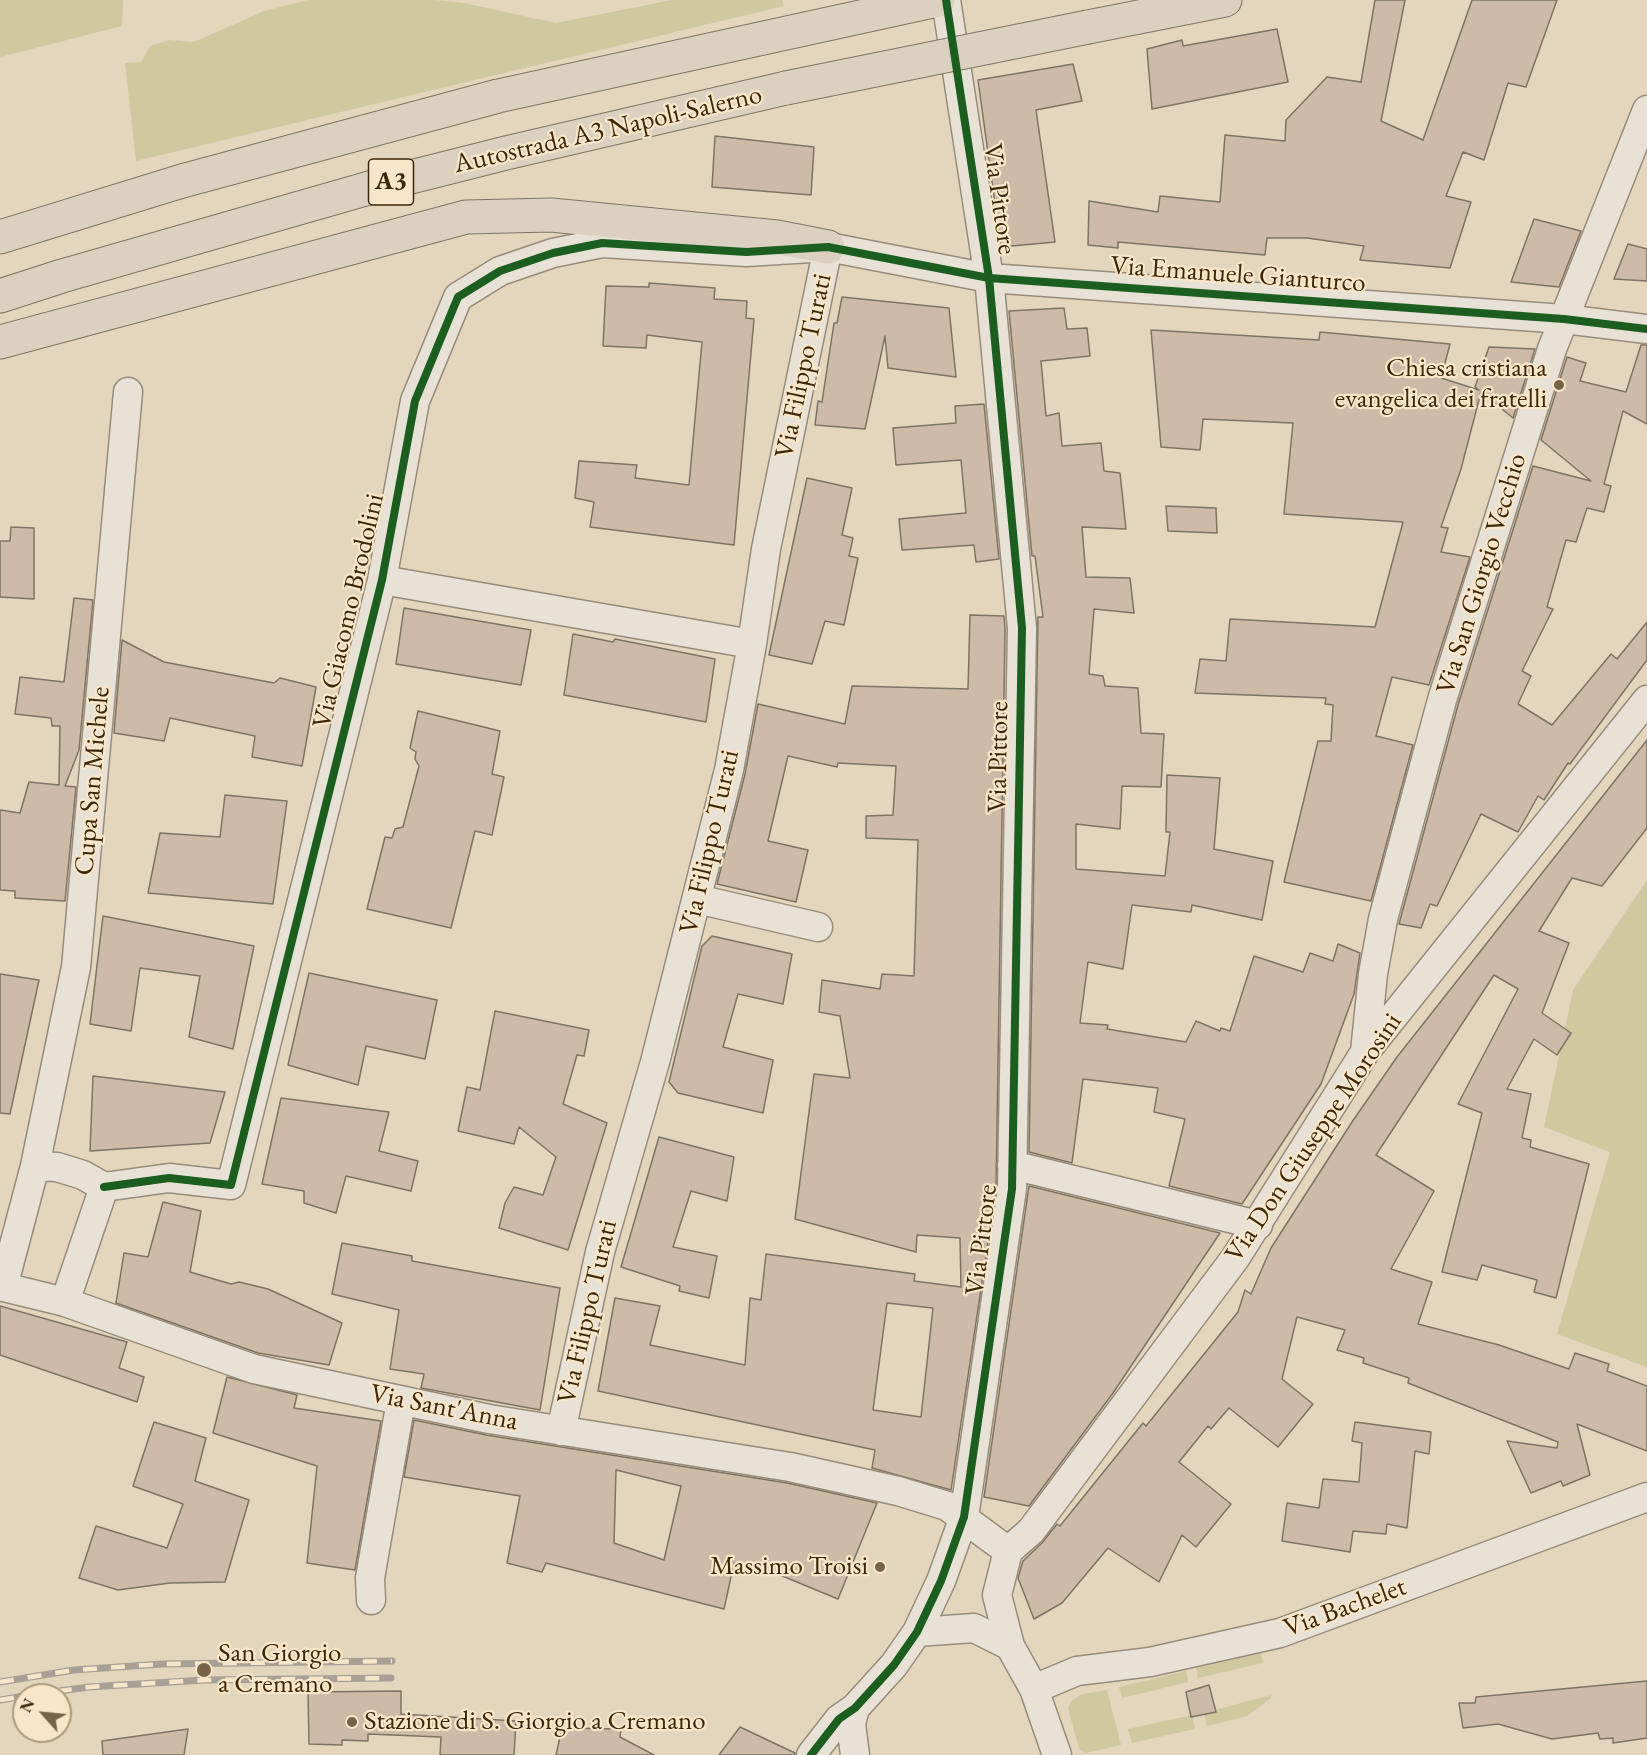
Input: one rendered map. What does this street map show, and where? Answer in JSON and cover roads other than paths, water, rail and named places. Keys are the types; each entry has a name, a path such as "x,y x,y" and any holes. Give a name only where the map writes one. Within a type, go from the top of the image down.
{"highway":[{"name":"Autostrada A3 Napoli-Salerno","path":"0,237 182,181 488,98 776,33 938,0"},
{"name":"Autostrada A3 Napoli-Salerno","path":"0,296 62,276 394,181 506,153 786,88 1225,0"},
{"path":"0,342 466,217 563,216 777,237 828,247"}],"street":[{"name":"Via Pittore","path":"811,1755 839,1719 860,1701 894,1665 917,1632 941,1581 964,1517 1012,1189 1022,628 989,278 961,84 946,0"},
{"name":"Via San Giorgio Vecchio","path":"1365,1052 1373,974 1383,919 1442,700 1552,350 1647,110"},
{"name":"Via Giacomo Brodolini","path":"104,1187 169,1178 231,1185 382,580 415,400 458,297 500,271 553,253 602,243 746,252 828,247"},
{"name":"Via Emanuele Gianturco","path":"828,247 989,278 1564,320 1647,329"},
{"name":"Via Filippo Turati","path":"561,1431 600,1251 655,1062 729,770 752,644 766,549 828,247"},
{"name":"Cupa San Michele","path":"2,1287 35,1166 76,967 128,392"},
{"path":"382,580 752,644"},
{"name":"Via Don Giuseppe Morosini","path":"1008,1551 1046,1512 1257,1226 1365,1052 1647,700"},
{"path":"697,899 818,927"},
{"path":"1012,1165 1257,1226"},
{"path":"35,1166 57,1167 83,1175 104,1187 65,1302"},
{"name":"Via Sant'Anna","path":"2,1287 65,1302 254,1369 402,1401 561,1431 790,1467 898,1491 947,1506 1008,1551"},
{"path":"371,1600 370,1578 402,1401"},
{"name":"Via Bachelet","path":"1034,1689 1077,1671 1150,1662 1280,1633 1647,1497"},
{"path":"1008,1551 997,1595 1010,1646 1034,1689 1054,1752"},
{"path":"917,1632 974,1628 1010,1646"},
{"path":"855,1755 851,1724 860,1701"}],"railway":[{"path":"0,1682 74,1670 162,1664 392,1661"},
{"path":"72,1689 204,1680 391,1678"},
{"path":"0,1700 12,1698"}],"place":[{"name":"Chiesa cristiana evangelica dei fratelli","path":"1559,385"},
{"name":"Massimo Troisi","path":"880,1567"},
{"name":"San Giorgio a Cremano","path":"204,1670"},
{"name":"Stazione di S. Giorgio a Cremano","path":"352,1722"}]}
